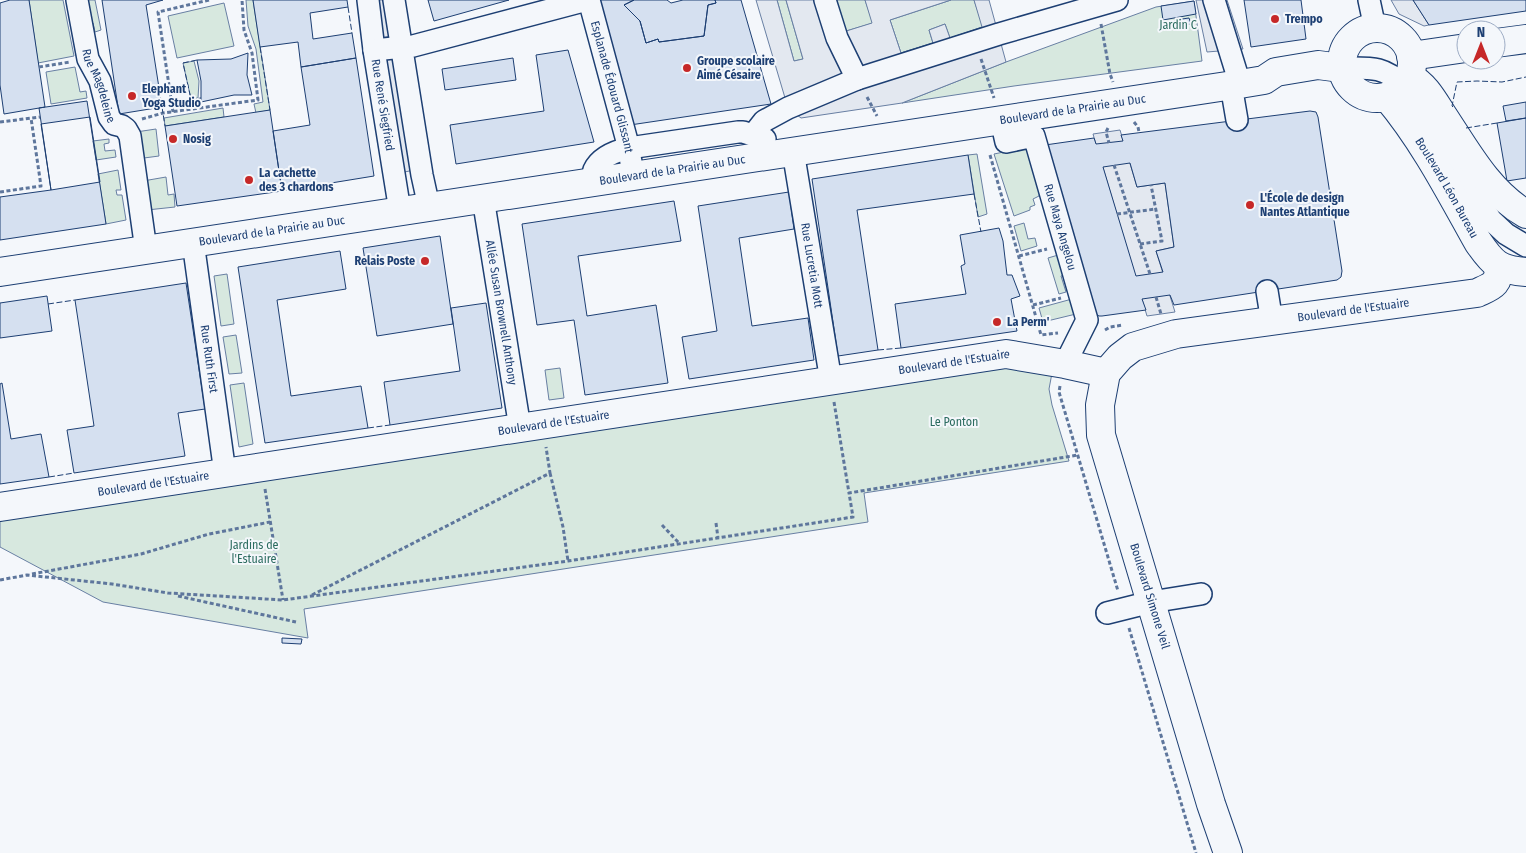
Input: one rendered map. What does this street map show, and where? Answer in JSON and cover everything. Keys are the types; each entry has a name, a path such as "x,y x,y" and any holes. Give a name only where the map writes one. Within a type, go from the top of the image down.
{"main road":[{"path":"1375,28 1394,32 1408,46 1403,79 1377,99 1367,98 1350,87 1344,78 1342,68 1344,48 1350,40 1357,34 1375,28"},
{"path":"1506,42 1526,39"},
{"name":"Boulevard de la Prairie au Duc","path":"1403,79 1456,53"},
{"name":"Boulevard de la Prairie au Duc","path":"0,272 888,137 1003,131 1120,102 1264,80 1276,72 1318,65 1342,68"},
{"path":"1403,79 1424,87 1481,173 1507,202 1526,214"},
{"name":"Boulevard Léon Bureau","path":"1403,79 1406,120 1438,169 1478,242 1485,253 1516,269"},
{"name":"Boulevard de l'Estuaire","path":"0,507 1006,354 1106,373 1133,347 1176,334 1477,293 1494,286 1499,277 1516,269"},
{"name":"Boulevard Simone Veil","path":"1106,373 1100,405 1101,434 1211,804 1228,853"}],"street":[{"name":"Rue Magdeleine","path":"77,0 88,59 100,81 108,117 114,124 126,129 130,136 146,250"},
{"name":"Rue René Siegfried","path":"368,0 374,50 400,211"},
{"path":"394,0 422,175 429,207"},
{"name":"Esplanade Édouard Glissant","path":"374,50 418,45 588,0 629,148 634,176"},
{"path":"825,0 837,38 857,79"},
{"path":"1214,0 1236,84 1237,120"},
{"path":"1369,0 1375,28"},
{"path":"753,135 764,121 788,108 857,79 1108,2"},
{"name":"Boulevard de la Prairie au Duc","path":"1342,68 1403,79"},
{"name":"Boulevard Léon Bureau","path":"1403,79 1491,220 1506,234 1526,246"},
{"name":"Rue Maya Angelou","path":"1003,131 1034,136 1087,320 1065,364"},
{"path":"592,182 594,169 600,163 616,151 629,148 738,132 771,142 786,152"},
{"name":"Rue Lucretia Mott","path":"786,152 831,381"},
{"name":"Allée Susan Brownell Anthony","path":"483,198 531,426"},
{"name":"Rue Ruth First","path":"193,242 225,473"},
{"path":"1267,291 1272,322"},
{"path":"1108,613 1151,602 1201,594"}],"path":[{"path":"173,112 158,12 209,0"},
{"path":"126,129 146,116 258,100 252,53 244,30 242,0"},
{"path":"1108,2 1102,27 1110,74 1120,102"},
{"path":"976,41 1003,131 988,146 1041,335 1082,330"},
{"path":"39,67 88,59"},
{"path":"857,79 888,137"},
{"path":"199,98 199,108"},
{"path":"0,122 40,117"},
{"path":"0,192 41,186 31,118"},
{"path":"1114,165 1150,274"},
{"path":"1140,244 1162,241 1151,186"},
{"path":"1117,214 1156,209"},
{"path":"1019,256 1065,245"},
{"path":"1033,305 1079,294"},
{"path":"1156,297 1164,319"},
{"path":"168,593 283,600 568,561 853,517 831,381"},
{"path":"531,426 550,473 564,527 568,561"},
{"path":"849,493 1078,455"},
{"path":"309,596 550,473"},
{"path":"264,488 283,600"},
{"path":"0,580 86,566 141,554 209,534 270,522"},
{"path":"716,523 718,538"},
{"path":"662,525 680,544"},
{"path":"27,575 112,584 168,593 296,622"}],"green space":[{"path":"29,0 63,0 74,56 38,63"},
{"path":"82,0 95,0 101,30 95,32 93,23 87,24"},
{"path":"246,0 253,0 270,110 256,113 254,104 263,102 256,49 248,26"},
{"path":"777,0 786,0 803,59 794,61"},
{"path":"833,0 865,0 873,23 843,32"},
{"path":"951,0 974,0 983,27 950,38 945,24 929,30 933,43 901,53 890,20"},
{"name":"Jardin C","path":"1194,1 1202,61 902,103 1006,62 1156,7"},
{"path":"224,3 234,46 177,58 168,16"},
{"path":"194,61 199,81 198,98 191,99 183,63"},
{"path":"75,67 80,92 86,91 87,98 51,104 46,72"},
{"path":"223,108 224,117 165,126 164,118"},
{"path":"156,129 159,156 144,158 136,132"},
{"path":"109,139 109,143 104,144 105,151 115,150 116,157 96,160 93,141"},
{"path":"1028,147 1040,192 1039,196 1033,199 1035,205 1030,207 1030,210 1014,216 994,154"},
{"path":"977,154 987,214 978,217 968,155"},
{"path":"118,170 121,190 116,190 117,195 122,195 126,220 106,224 98,174"},
{"path":"166,177 168,195 174,194 175,207 147,210 143,181"},
{"path":"1024,223 1028,239 1035,238 1037,246 1021,251 1014,226"},
{"path":"1065,253 1071,272 1061,276 1066,292 1059,294 1048,258"},
{"path":"227,274 234,324 221,326 214,276"},
{"path":"1072,299 1076,314 1043,322 1039,308"},
{"path":"236,335 242,373 229,374 223,337"},
{"name":"Jardins de l'Estuaire","path":"980,365 1052,373 1049,389 1052,405 1069,461 864,493 868,522 304,609 308,638 103,602 0,547 0,516"},
{"path":"560,368 564,398 549,400 545,370"},
{"path":"244,383 253,444 239,447 230,385"}],"shaded area":[{"path":"373,0 389,0 394,36 379,38"},
{"path":"756,0 777,0 794,61 803,59 786,0 833,0 843,32 872,23 865,0 951,0 890,20 901,53 933,43 929,30 945,24 950,38 982,27 974,0 989,0 1006,62 902,103 801,118 788,108"},
{"path":"1196,0 1227,0 1243,49 1207,52"},
{"path":"1391,0 1413,0 1429,25 1424,26 1399,14"},
{"path":"397,56 414,170 400,173 383,58"},
{"path":"1120,130 1137,187 1165,183 1174,247 1156,251 1175,312 1147,316 1093,134"}],"building":[{"path":"10,0 29,0 45,107 4,114 0,85 0,3"},
{"path":"102,0 163,0 146,5 162,107 119,114"},
{"path":"253,0 347,0 348,7 310,13 313,39 352,33 356,58 301,67 298,42 260,47"},
{"path":"428,0 509,0 434,21"},
{"name":"Groupe scolaire Aimé Césaire","path":"594,0 634,0 624,5 640,21 646,43 658,39 659,42 704,36 708,5 716,3 715,0 741,0 771,104 630,125"},
{"path":"634,0 667,0 671,3 683,0 715,0 716,3 708,5 704,36 659,42 658,39 646,43 640,21 624,5"},
{"name":"Trempo","path":"1244,0 1301,0 1306,39 1251,47"},
{"path":"1413,0 1526,0 1526,11 1429,25"},
{"path":"1194,1 1196,14 1163,20 1161,6"},
{"path":"1189,18 1191,24 1176,26 1175,20"},
{"path":"568,50 594,142 456,164 450,125 544,111 536,55"},
{"path":"248,53 247,75 252,95 234,95 201,102 201,81 197,60 231,59"},
{"path":"356,58 374,176 282,191 273,131 310,125 301,67"},
{"path":"513,58 516,80 445,90 442,69"},
{"path":"87,101 106,224 0,240 0,197 51,190 39,108"},
{"path":"1526,102 1526,118 1506,121 1503,106"},
{"path":"270,110 282,191 177,206 165,126"},
{"name":"L'École de design Nantes Atlantique","path":"1310,111 1316,112 1342,271 1341,277 1337,280 1174,305 1170,295 1142,299 1146,310 1102,316 1094,313 1045,145 1094,138 1096,144 1123,141 1121,135","holes":["1130,163 1137,187 1165,183 1174,247 1156,251 1163,272 1136,276 1103,167"]},
{"path":"90,117 100,182 51,190 41,124"},
{"path":"1526,118 1526,178 1507,181 1497,123"},
{"path":"968,155 974,194 857,210 878,350 838,356 812,179"},
{"path":"789,192 794,229 739,238 752,326 808,318 814,360 689,379 682,337 717,331 698,206"},
{"path":"674,201 681,241 578,256 587,316 656,305 668,383 585,395 574,320 537,325 522,224"},
{"path":"999,228 1003,241 1007,275 1012,275 1020,296 1011,299 1017,331 901,348 895,304 966,294 961,266 965,264 960,235"},
{"path":"440,236 453,324 377,336 363,248"},
{"path":"340,251 346,289 277,300 291,396 361,386 368,428 265,443 238,267"},
{"path":"186,283 205,409 178,413 185,456 74,473 67,430 94,426 75,300"},
{"path":"47,296 52,331 0,338 0,303"},
{"path":"486,303 502,408 390,425 384,382 460,371 451,308"},
{"path":"2,383 11,439 41,434 49,477 0,484 0,384"},
{"path":"282,638 302,639 301,644 282,643"}],"fence":[{"path":"348,7 352,33"},
{"path":"260,47 270,110"},
{"path":"197,60 183,63 191,99 201,98"},
{"path":"1453,107 1457,82 1502,82 1526,77"},
{"path":"162,107 165,126"},
{"path":"1466,128 1497,123"},
{"path":"974,194 981,232"},
{"path":"48,304 75,300"},
{"path":"878,350 901,348"},
{"path":"368,428 390,425"},
{"path":"49,477 74,473"}],"place":[{"name":"Trempo","path":"1275,19"},
{"name":"Groupe scolaire Aimé Césaire","path":"687,68"},
{"name":"Elephant Yoga Studio","path":"132,96"},
{"name":"Nosig","path":"173,139"},
{"name":"La cachette des 3 chardons","path":"249,180"},
{"name":"L'École de design Nantes Atlantique","path":"1250,205"},
{"name":"Relais Poste","path":"425,261"},
{"name":"La Perm'","path":"997,322"}],"park label":[{"name":"Le Ponton","path":"954,422"}]}
